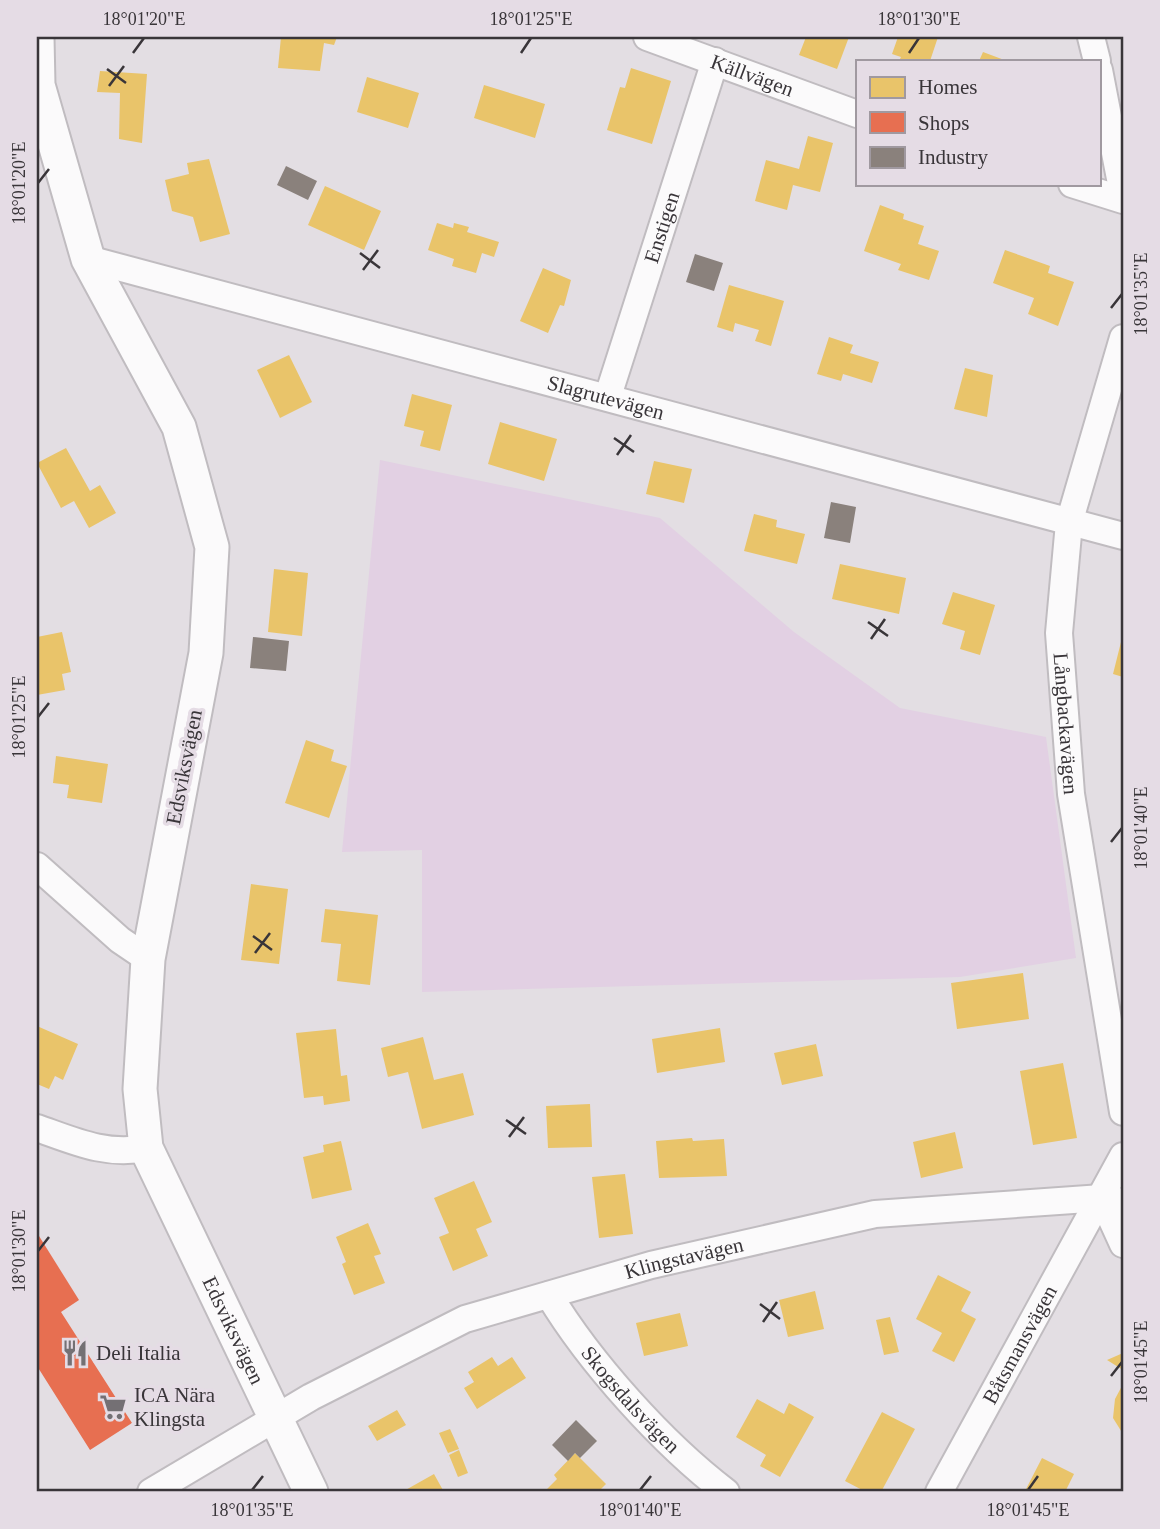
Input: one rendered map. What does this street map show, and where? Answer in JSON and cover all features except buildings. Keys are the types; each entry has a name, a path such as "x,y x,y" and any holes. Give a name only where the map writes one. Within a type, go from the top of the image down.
{"street":[{"name":"Edsviksvägen","path":"37,37 38,85 88,259 179,427 212,547 206,653 148,959 140,1089 146,1148 311,1492"},
{"name":"Källvägen","path":"647,37 856,114"},
{"path":"1091,37 1097,60"},
{"name":"Enstigen","path":"608,396 715,61"},
{"path":"1100,74 1123,194"},
{"path":"1078,186 1123,200"},
{"name":"Slagrutevägen","path":"88,259 1123,536"},
{"name":"Långbackavägen","path":"1123,338 1069,523 1059,633 1071,794 1123,1112"},
{"path":"37,866 120,940 148,959"},
{"path":"37,1128 96,1149 128,1152 146,1148"},
{"path":"1123,1156 1113,1200 1123,1244"},
{"name":"Klingstavägen","path":"151,1492 274,1419 465,1319 651,1265 874,1214 1113,1200"},
{"name":"Båtsmansvägen","path":"939,1492 1113,1200"},
{"name":"Skogsdalsvägen","path":"549,1295 571,1332 684,1461 726,1492"}],"shaded area":[{"path":"380,460 660,518 794,632 900,708 1046,737 1076,958 960,977 422,992 422,850 342,852"}],"place":[{"name":"Deli Italia","path":"75,1353"},
{"name":"ICA Nära Klingsta","path":"113,1407"}]}
